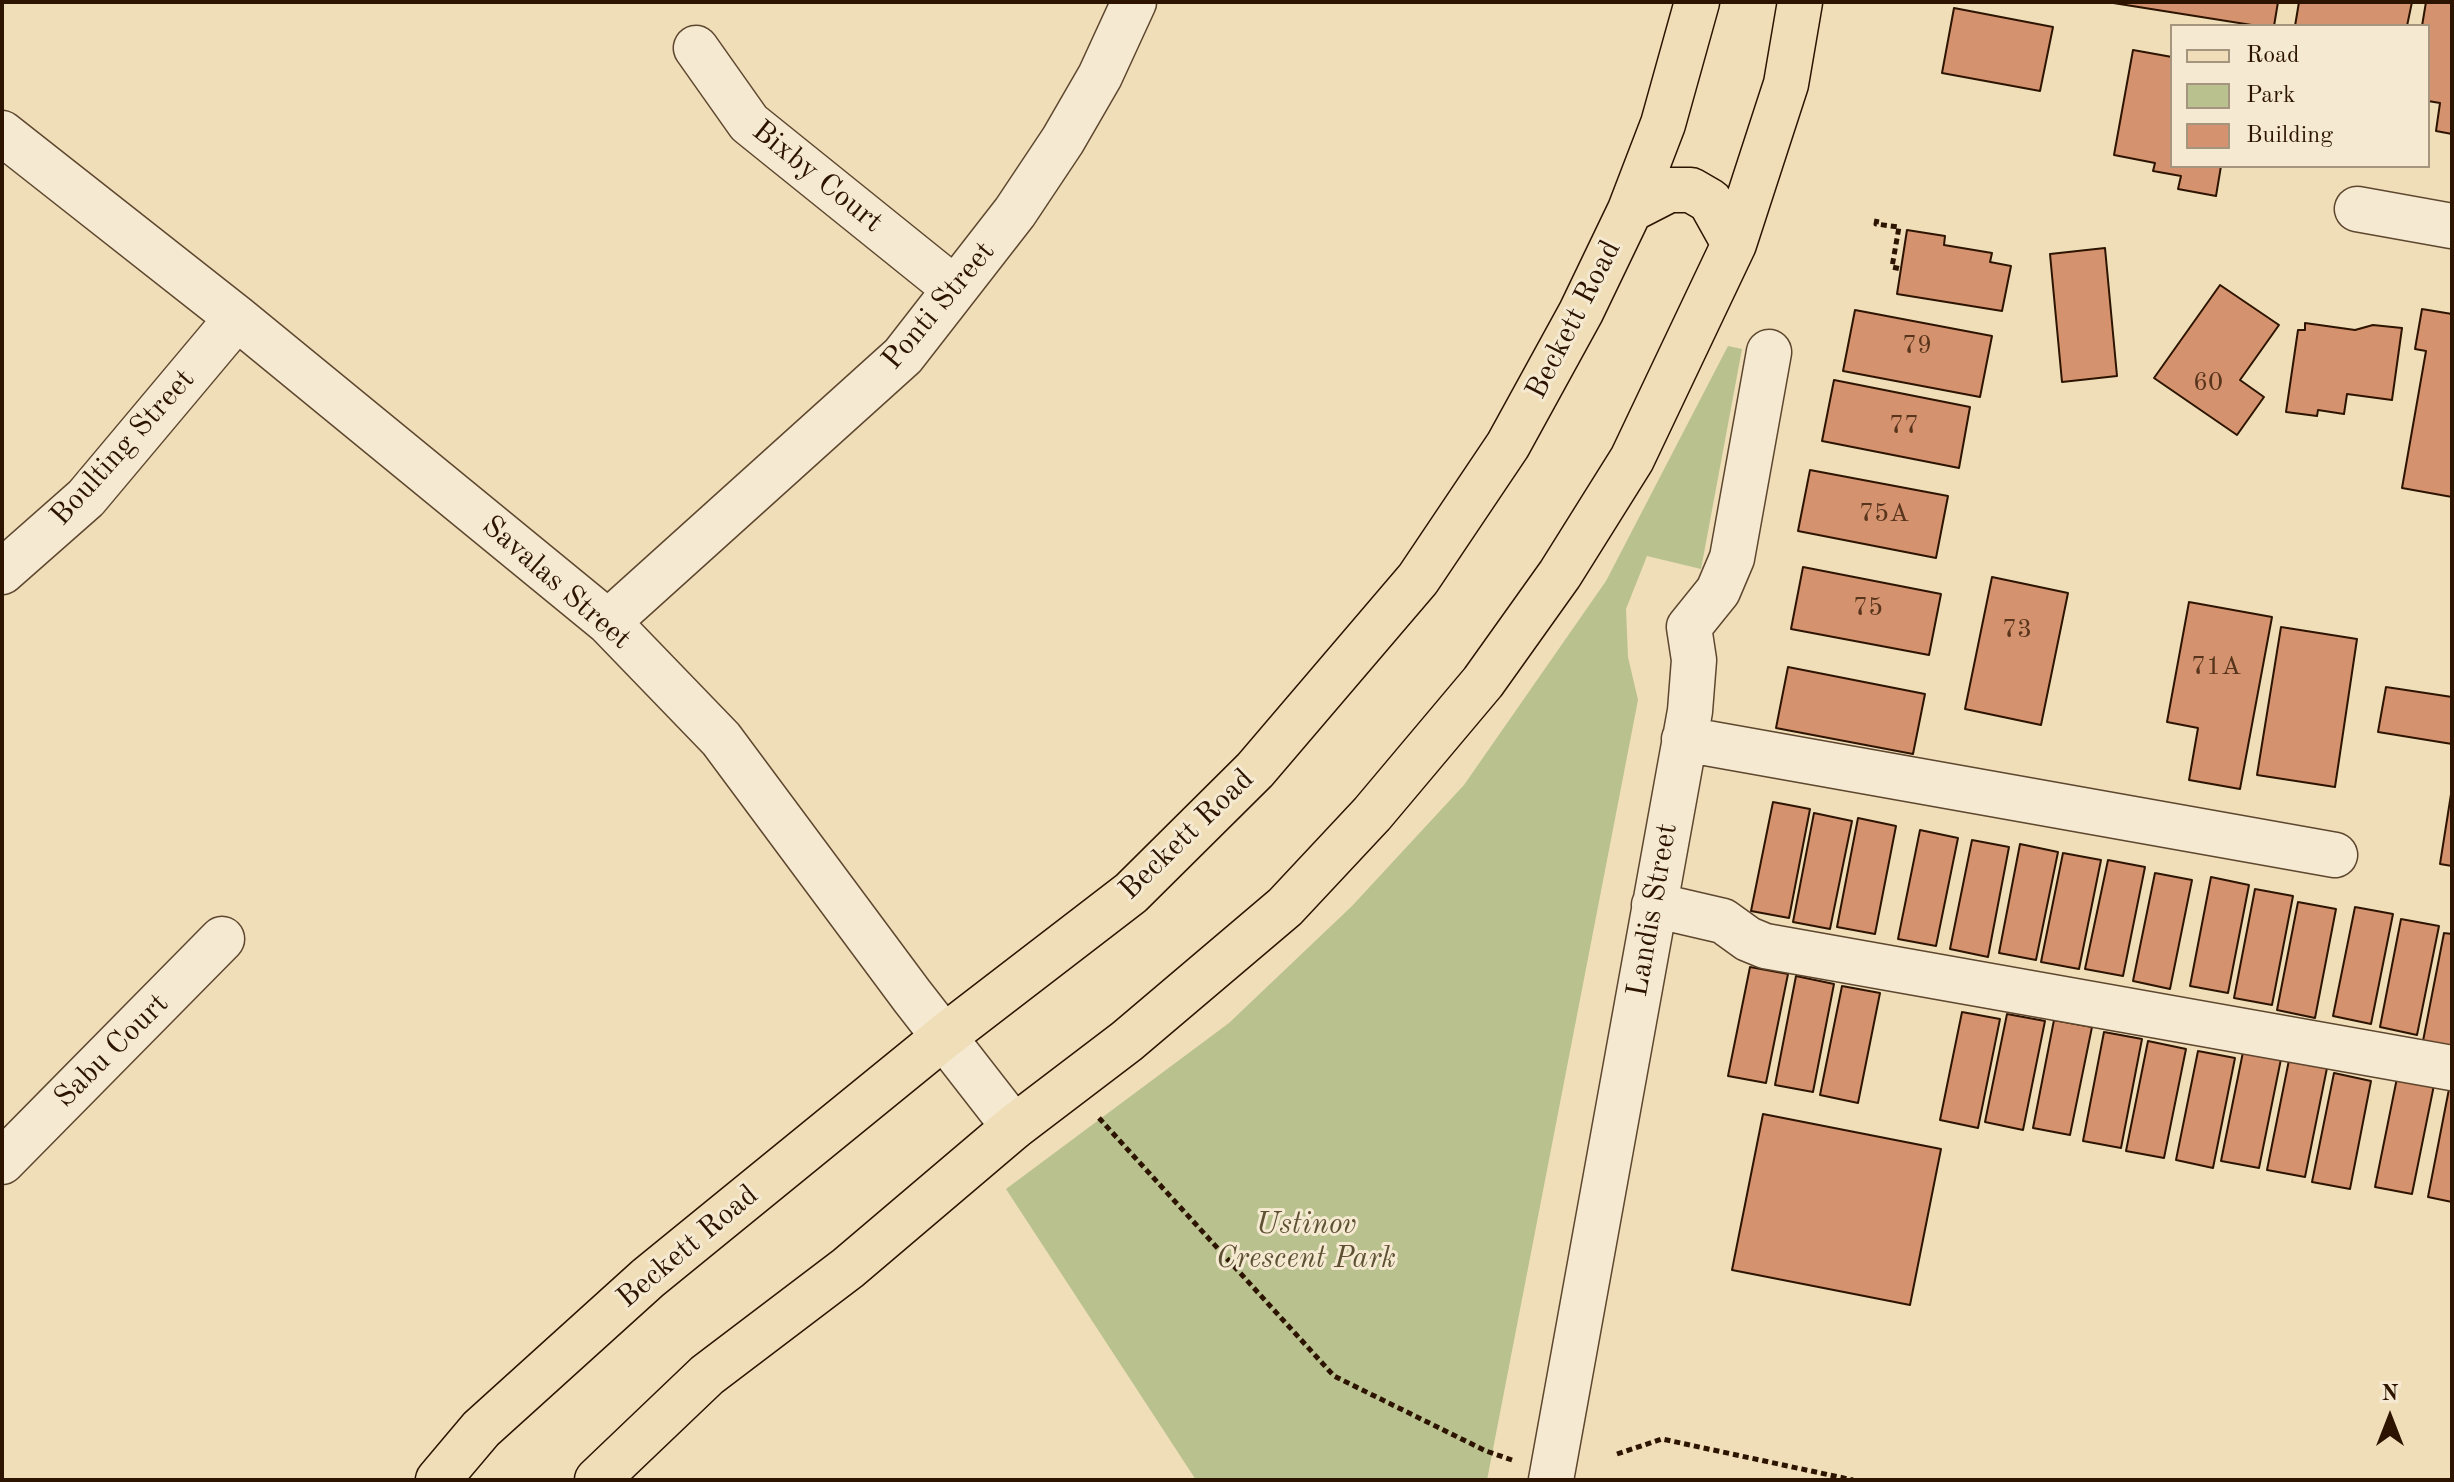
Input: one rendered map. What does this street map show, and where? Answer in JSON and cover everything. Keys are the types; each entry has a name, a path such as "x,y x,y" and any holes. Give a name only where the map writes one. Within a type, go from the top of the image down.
{"main road":[{"name":"Beckett Road","path":"438,1480 481,1429 648,1278 945,1036 1131,893 1255,770 1418,579 1508,445 1581,312 1630,210 1663,124 1697,2"},
{"path":"597,1480 707,1375 848,1268 1014,1127 1127,1041 1285,907 1372,814 1483,682 1560,574 1632,459 1734,244 1786,84 1800,2"},
{"path":"1630,210 1669,190 1691,190 1710,201 1734,244"}],"street":[{"name":"Ponti Street","path":"608,622 903,356 1015,212 1063,140 1100,76 1134,2"},
{"name":"Bixby Court","path":"696,48 749,123 955,289"},
{"name":"Savalas Street","path":"2,133 237,318 608,622 721,739 912,996 1014,1127"},
{"path":"2357,209 2452,226"},
{"name":"Boulting Street","path":"2,572 86,498 237,318"},
{"name":"Landis Street","path":"1537,1472 1654,905 1684,739 1694,682 1689,627 1718,591 1732,558 1769,352"},
{"path":"1684,739 2335,855"},
{"path":"1654,905 1723,921 1748,939 1765,946 2452,1068"},
{"name":"Sabu Court","path":"2,1162 222,939"}],"path":[{"path":"1877,219 1876,224 1899,227 1892,267 1901,269"},
{"path":"1093,1110 1334,1376 1486,1451 1537,1472"},
{"path":"1617,1454 1662,1439 1853,1480"}],"green space":[{"name":"Ustinov Crescent Park","path":"1728,346 1742,349 1701,569 1647,556 1626,609 1628,657 1638,700 1487,1480 1196,1480 1006,1189 1229,1023 1352,906 1464,785 1606,581"}],"building":[{"path":"2107,2 2278,2 2274,24 2245,24"},
{"path":"2299,2 2412,2 2407,24 2295,24"},
{"path":"2426,2 2452,2 2452,134 2436,131 2440,103 2430,101 2430,24 2422,24"},
{"path":"1954,8 2053,27 2040,91 1942,73"},
{"path":"2133,50 2170,57 2170,168 2221,168 2216,196 2178,189 2181,176 2153,171 2155,163 2114,155"},
{"path":"1907,230 1945,236 1944,245 1992,253 1990,262 2011,266 2002,311 1897,294"},
{"path":"2105,248 2117,376 2062,382 2050,254"},
{"path":"2220,285 2279,325 2240,380 2264,397 2237,435 2154,378"},
{"path":"2422,309 2452,314 2452,497 2402,488 2426,351 2415,349"},
{"path":"1855,310 1992,336 1980,397 1843,371"},
{"path":"2305,323 2355,330 2373,325 2402,328 2392,400 2347,394 2344,414 2318,410 2317,416 2286,412 2298,330 2305,330"},
{"path":"1834,380 1970,407 1959,468 1822,441"},
{"path":"1810,470 1948,496 1936,558 1798,531"},
{"path":"1803,567 1941,594 1929,655 1791,629"},
{"path":"1992,577 2068,593 2041,725 1965,709"},
{"path":"2189,602 2272,617 2240,789 2189,780 2198,728 2167,722"},
{"path":"2281,627 2357,639 2335,787 2257,775"},
{"path":"1788,667 1925,694 1913,754 1776,728"},
{"path":"2386,687 2452,697 2452,744 2378,732"},
{"path":"2452,788 2452,866 2440,864"},
{"path":"1773,802 1810,809 1789,918 1751,911"},
{"path":"1814,813 1852,821 1830,929 1793,922"},
{"path":"1858,818 1896,826 1875,934 1837,927"},
{"path":"1920,830 1958,838 1936,946 1898,939"},
{"path":"1972,840 2009,847 1988,957 1950,949"},
{"path":"2020,844 2058,852 2036,960 1999,953"},
{"path":"2063,853 2101,860 2079,969 2041,962"},
{"path":"2108,860 2145,867 2123,976 2085,969"},
{"path":"2155,873 2192,880 2170,989 2133,981"},
{"path":"2211,877 2249,885 2228,993 2190,986"},
{"path":"2255,889 2293,896 2272,1005 2234,998"},
{"path":"2298,902 2336,909 2315,1018 2277,1010"},
{"path":"2355,907 2393,914 2371,1024 2333,1016"},
{"path":"2401,919 2439,926 2417,1035 2380,1027"},
{"path":"2444,933 2452,934 2452,1047 2423,1041"},
{"path":"1750,967 1788,974 1766,1083 1728,1076"},
{"path":"1796,976 1834,984 1813,1092 1775,1085"},
{"path":"1842,986 1880,993 1858,1103 1820,1095"},
{"path":"1962,1012 2000,1019 1978,1128 1940,1120"},
{"path":"2007,1014 2045,1021 2023,1130 1985,1122"},
{"path":"2054,1020 2092,1027 2070,1135 2033,1128"},
{"path":"2104,1032 2142,1039 2121,1148 2083,1141"},
{"path":"2148,1041 2186,1049 2164,1158 2126,1151"},
{"path":"2198,1051 2235,1058 2213,1168 2176,1160"},
{"path":"2243,1052 2281,1059 2259,1168 2221,1161"},
{"path":"2289,1060 2327,1068 2305,1177 2267,1170"},
{"path":"2334,1073 2371,1081 2350,1189 2312,1182"},
{"path":"2397,1078 2434,1085 2412,1194 2375,1187"},
{"path":"2449,1089 2452,1089 2452,1202 2428,1197"},
{"path":"1763,1114 1941,1149 1910,1305 1732,1270"}]}
